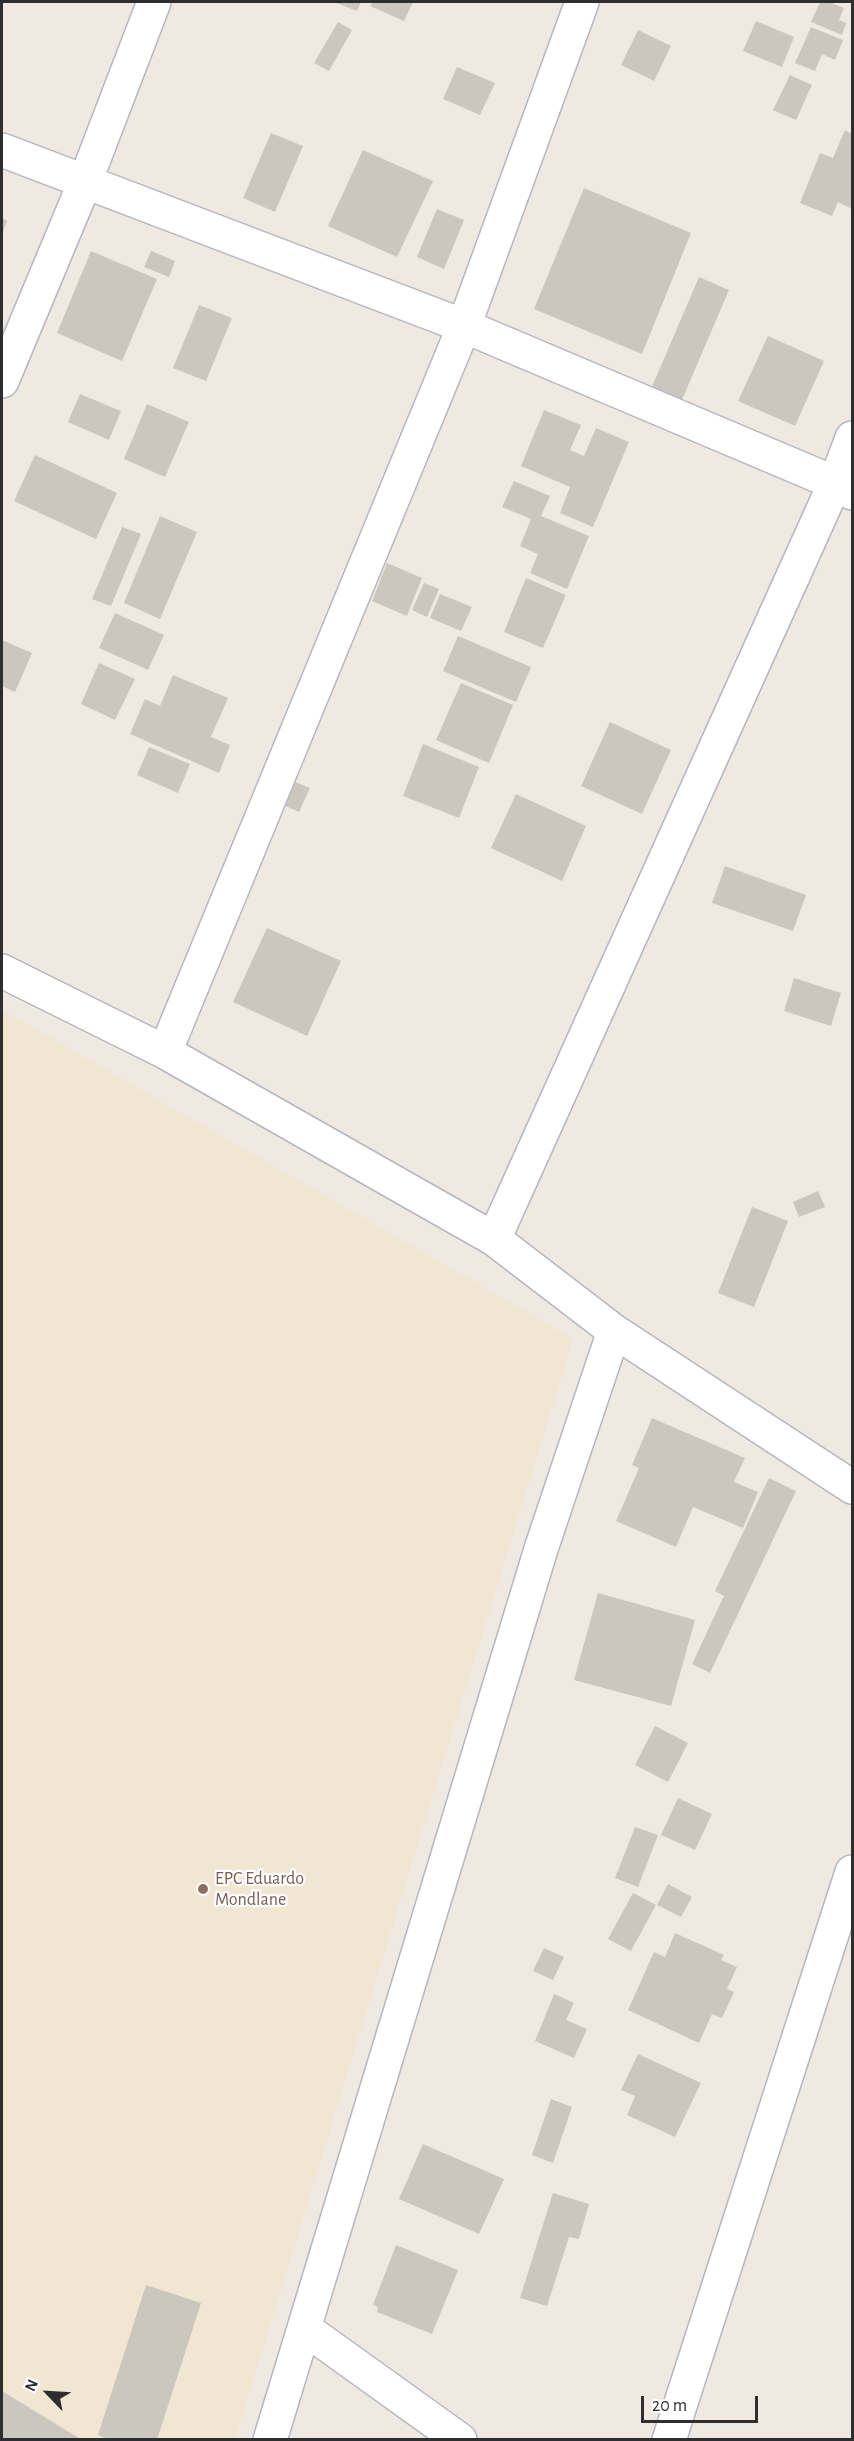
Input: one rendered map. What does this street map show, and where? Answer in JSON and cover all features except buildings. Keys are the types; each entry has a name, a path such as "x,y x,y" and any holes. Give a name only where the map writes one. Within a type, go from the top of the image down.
{"street":[{"path":"2,381 85,182 154,2"},
{"path":"165,1052 464,326 582,2"},
{"path":"2,150 464,326 844,488"},
{"path":"494,1239 844,488 852,438"},
{"path":"2,971 165,1052 494,1239 614,1331 852,1487"},
{"path":"270,2439 541,1549 614,1331"},
{"path":"669,2439 852,1872"},
{"path":"304,2328 460,2439"}],"shaded area":[{"name":"EPC Eduardo Mondlane","path":"2,1010 573,1339 235,2439 2,2439"}],"place":[{"name":"EPC Eduardo Mondlane","path":"203,1889"}]}
